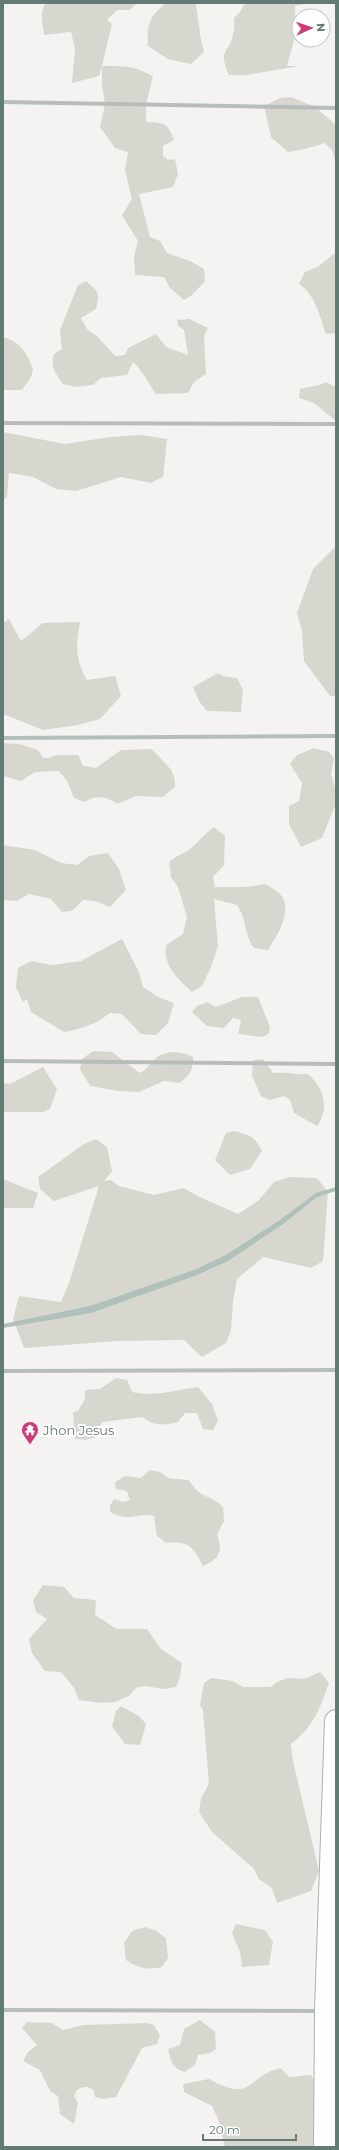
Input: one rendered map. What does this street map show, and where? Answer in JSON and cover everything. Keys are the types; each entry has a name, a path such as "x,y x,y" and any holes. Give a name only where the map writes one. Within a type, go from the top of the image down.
{"main road":[{"path":"325,2147 336,1721"}],"street":[{"path":"3,102 336,108"},
{"path":"3,423 336,424"},
{"path":"3,738 336,736"},
{"path":"3,1061 336,1064"},
{"path":"3,1372 336,1370"},
{"path":"3,2010 328,2011"}],"shaded area":[{"path":"46,3 137,3 130,10 117,10 107,20 112,24 99,76 72,83 75,49 71,32 44,35 42,14"},
{"path":"166,3 196,4 204,52 191,64 168,59 148,46 150,22 156,13"},
{"path":"245,3 308,3 291,8 292,48 287,66 299,66 247,75 229,75 224,56 234,32 234,18 240,12"},
{"path":"102,66 128,67 153,76 146,105 146,122 161,123 169,130 174,140 163,146 163,156 168,160 175,159 178,174 173,187 139,194 150,237 160,241 167,253 190,261 204,269 205,281 192,295 184,300 170,288 164,277 135,275 134,257 138,241 122,215 132,199 125,170 128,152 115,148 100,127 105,104 102,85"},
{"path":"291,97 315,107 336,125 336,163 332,150 325,143 288,152 271,137 264,106 280,98"},
{"path":"336,252 336,333 326,334 313,300 305,288 299,284 305,272 319,266"},
{"path":"86,281 96,290 98,299 96,309 81,318 87,329 98,337 115,356 125,355 128,348 156,334 166,347 188,355 184,330 178,326 177,320 189,319 208,328 204,336 206,374 194,382 188,393 156,394 143,373 133,362 127,375 101,378 93,385 76,387 63,384 53,367 54,354 62,349 60,330 78,285"},
{"path":"3,337 14,342 22,349 33,369 31,377 22,390 3,390"},
{"path":"326,382 336,387 336,421 314,403 299,398 300,389"},
{"path":"3,432 65,444 110,437 141,435 167,439 163,477 151,483 121,477 76,491 56,489 33,477 9,473 7,497 3,500"},
{"path":"336,546 336,696 330,696 304,661 302,631 297,613 313,569"},
{"path":"9,619 21,641 43,623 80,622 77,644 78,658 83,673 87,680 115,676 121,696 100,719 78,725 43,730 3,714 3,623"},
{"path":"218,673 223,676 237,678 243,690 241,712 207,711 199,701 193,687"},
{"path":"3,743 19,744 38,750 43,758 49,758 56,755 78,755 83,766 96,768 121,750 152,749 171,770 175,780 175,787 163,797 136,796 117,804 109,799 97,797 85,802 74,798 67,781 59,771 35,772 21,781 3,776"},
{"path":"314,748 329,752 334,758 331,774 336,792 336,803 322,838 301,847 289,824 289,806 299,801 302,783 290,764 297,755"},
{"path":"214,827 225,836 224,865 213,877 215,887 246,887 265,884 279,893 283,899 285,914 280,930 268,950 254,948 237,905 214,899 218,946 211,967 202,986 192,992 176,977 167,959 166,945 183,934 187,917 178,887 171,877 169,862 190,849"},
{"path":"3,845 35,850 61,863 77,865 89,856 108,853 119,869 126,890 110,907 95,901 83,900 72,911 62,912 51,899 29,894 17,901 4,900"},
{"path":"122,939 139,972 143,987 158,997 174,1003 168,1023 156,1035 141,1034 122,1014 110,1013 88,1026 64,1032 31,1012 27,999 23,1002 16,987 18,968 31,961 52,965 81,961"},
{"path":"242,997 258,997 270,1027 269,1033 263,1037 238,1034 241,1020 233,1018 224,1028 207,1026 192,1012 197,1006 207,1002 216,1007"},
{"path":"93,1051 112,1052 140,1073 157,1058 168,1052 181,1053 193,1057 193,1066 186,1078 179,1083 164,1081 139,1092 118,1091 90,1086 80,1069 82,1059"},
{"path":"263,1059 273,1073 282,1072 308,1074 314,1080 321,1092 324,1106 321,1119 317,1126 294,1113 290,1100 284,1096 270,1100 261,1096 252,1076 253,1060"},
{"path":"43,1067 57,1089 50,1109 43,1112 3,1112 3,1083 10,1084"},
{"path":"234,1131 243,1133 254,1139 262,1151 250,1169 230,1175 215,1160 226,1133"},
{"path":"96,1139 107,1147 112,1171 104,1181 111,1180 119,1186 154,1195 184,1188 204,1199 238,1214 258,1201 274,1182 290,1177 317,1178 328,1192 323,1261 311,1268 263,1257 237,1279 233,1302 231,1330 226,1343 202,1357 184,1340 118,1341 24,1348 13,1319 19,1296 61,1302 69,1283 99,1186 54,1201 40,1189 38,1177 84,1144"},
{"path":"3,1179 38,1193 33,1208 3,1208"},
{"path":"336,1187 336,1191 317,1197 283,1224 228,1261 197,1275 91,1313 3,1328 3,1324 90,1306 194,1270 226,1255 280,1220 316,1193"},
{"path":"116,1378 127,1380 132,1392 149,1394 198,1387 212,1404 218,1421 213,1430 203,1429 197,1413 185,1413 178,1422 164,1424 155,1424 143,1417 102,1422 96,1437 86,1440 75,1439 73,1412 78,1411 85,1399 85,1390 100,1389"},
{"path":"150,1470 160,1472 168,1478 189,1480 197,1491 219,1503 223,1507 224,1521 217,1534 220,1545 219,1554 209,1563 203,1566 193,1549 189,1546 180,1543 166,1543 157,1536 154,1516 143,1515 123,1517 110,1512 110,1506 114,1499 123,1502 130,1500 127,1491 116,1489 115,1482 125,1476 141,1478"},
{"path":"43,1585 64,1587 74,1598 96,1600 95,1615 117,1629 147,1629 161,1649 182,1663 180,1677 176,1687 164,1689 144,1686 136,1688 129,1696 115,1702 101,1703 79,1700 74,1688 61,1672 45,1671 32,1653 29,1639 47,1619 36,1612 33,1600"},
{"path":"320,1672 329,1683 322,1701 306,1730 291,1744 293,1761 319,1871 311,1891 277,1903 272,1888 259,1879 254,1869 212,1832 199,1812 201,1798 209,1784 203,1710 200,1705 204,1683 211,1678 233,1681 243,1687 271,1687 277,1682 288,1678 304,1679"},
{"path":"121,1706 139,1716 146,1724 140,1745 125,1744 112,1726 116,1711"},
{"path":"236,1924 265,1930 273,1942 269,1965 242,1967 240,1952 232,1933"},
{"path":"145,1927 155,1930 166,1938 168,1958 162,1967 143,1968 126,1960 124,1943 132,1931"},
{"path":"200,2020 215,2032 216,2049 210,2053 198,2055 195,2065 185,2072 177,2069 170,2058 168,2049 180,2045 184,2029"},
{"path":"27,2022 52,2023 63,2030 83,2025 147,2023 154,2025 160,2036 157,2044 142,2048 116,2097 103,2099 95,2097 94,2091 88,2087 77,2090 74,2096 78,2103 74,2124 60,2114 58,2096 50,2091 40,2070 23,2061 28,2052 37,2045 22,2028"},
{"path":"281,2068 289,2077 311,2075 318,2087 316,2111 313,2120 316,2140 320,2147 225,2147 218,2119 212,2106 184,2092 183,2084 209,2079 224,2086 234,2089 242,2089 269,2072"}],"place":[{"name":"Jhon Jesus","path":"30,1445"}]}
